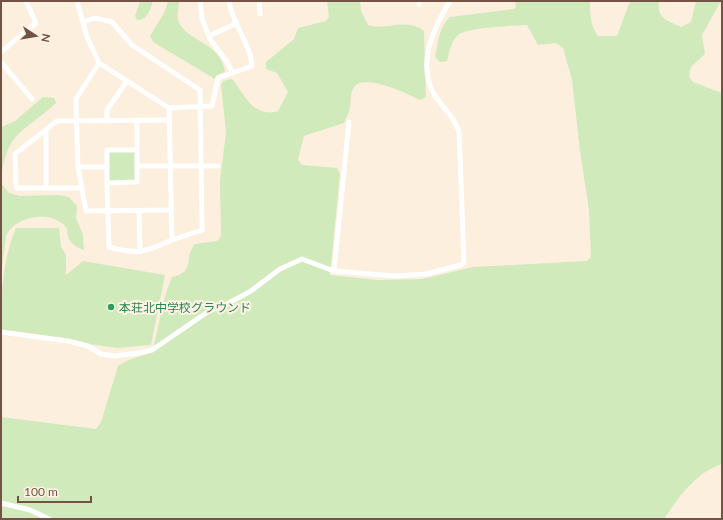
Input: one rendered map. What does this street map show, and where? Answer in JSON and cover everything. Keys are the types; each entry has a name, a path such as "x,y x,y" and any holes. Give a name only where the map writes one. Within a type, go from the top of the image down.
{"street":[{"path":"1,52 36,24 26,1"},
{"path":"77,1 83,22 99,63 169,108 212,106 218,78 252,66 237,23 230,11 229,1"},
{"path":"200,1 202,19 209,36 233,73"},
{"path":"259,1 260,14"},
{"path":"1,332 68,341 88,346 101,354 128,355 152,350 209,311 227,304 251,291 290,263 302,259 334,271 363,275 412,276 445,270 464,262 459,131 454,118 436,97 430,85 427,64 428,46 433,31 450,1"},
{"path":"83,22 95,18 112,22 132,45 200,90 202,230 140,252 133,253 109,247 107,150 137,150"},
{"path":"209,36 237,23"},
{"path":"1,62 32,99"},
{"path":"99,63 76,99 78,167 86,211 139,212 170,210"},
{"path":"107,121 107,110 127,81"},
{"path":"169,108 169,166 172,240"},
{"path":"107,183 137,182 137,120"},
{"path":"81,188 16,188 15,154 57,121 169,120"},
{"path":"334,271 349,122"},
{"path":"46,130 46,187"},
{"path":"137,166 218,166"},
{"path":"78,167 107,167"},
{"path":"139,212 140,252"},
{"path":"1,503 30,510 49,519"}],"green space":[{"path":"140,1 153,1 150,11 146,16 141,20 137,20 135,16"},
{"path":"168,1 179,1 178,20 182,27 187,33 217,54 222,62 225,72 217,75 215,79 153,42 150,36 164,13"},
{"path":"327,1 360,1 361,11 368,25 410,25 424,31 426,97 420,100 396,89 375,83 365,82 358,84 352,91 350,110 344,123 304,136 298,160 302,165 337,168 340,174 330,275 378,280 422,279 473,267 586,261 591,257 589,210 580,151 572,80 563,48 556,43 538,45 527,25 491,27 471,30 458,35 452,44 447,61 440,62 435,57 438,41 443,26 450,17 514,9 516,7 515,1 590,1 590,15 592,24 598,36 617,36 630,1 659,1 659,12 661,15 667,20 681,27 691,22 696,1 721,1 702,35 705,54 691,67 689,77 693,82 722,93 722,464 704,473 688,487 664,519 1,519 1,417 96,429 101,422 118,366 128,360 151,353 157,334 165,296 172,277 184,272 187,268 190,254 195,244 217,241 221,236 220,181 226,132 221,85 223,81 231,79 234,81 247,100 257,109 263,112 278,111 288,92 277,73 266,69 266,62 294,39 298,28 326,21 329,17"},
{"path":"43,97 54,98 56,103 25,128 11,143 6,153 1,183 1,127 15,121"},
{"path":"107,150 137,150 137,182 107,183"},
{"path":"1,183 9,193 20,196 59,195 69,197 77,206 76,218 83,235 84,250 77,247 69,240 67,229 61,222 46,217 30,218 15,225 6,236 1,277"},
{"path":"16,228 59,228 61,247 66,255 66,275 83,261 165,275 151,345 117,348 1,332 3,279 11,240"}],"place":[{"name":"本荘北中学校グラウンド","path":"111,307"}]}
